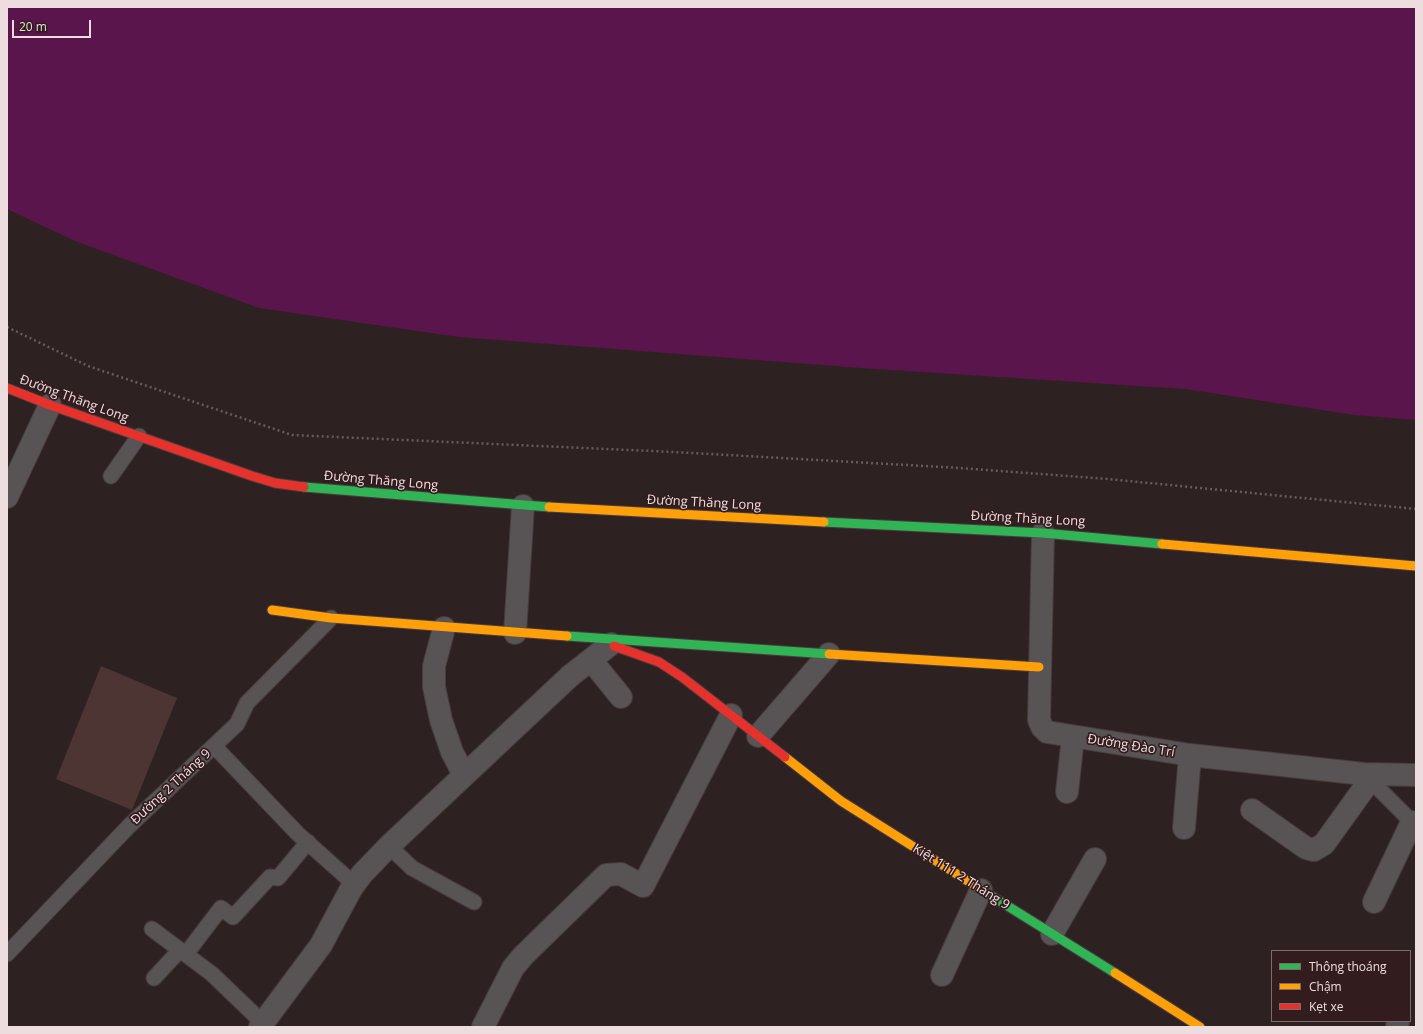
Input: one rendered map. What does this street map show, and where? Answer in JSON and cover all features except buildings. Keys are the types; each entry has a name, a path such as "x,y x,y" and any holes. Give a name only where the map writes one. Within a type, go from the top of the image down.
{"street":[{"name":"Đường Thăng Long","path":"7,388 50,406 275,483 316,489 523,506 1043,532 1416,566"},
{"path":"7,497 50,406"},
{"path":"515,633 523,506"},
{"name":"Đường Đào Trí","path":"1043,532 1039,720 1042,727 1047,732 1055,735 1190,755 1367,777 1416,775"},
{"path":"272,610 331,618 603,641 1039,668"},
{"path":"444,628 434,666 434,687 441,720 452,752 464,775"},
{"path":"261,1025 321,945 354,884 389,846 464,775 570,676 591,660 603,641"},
{"name":"Kiệt 111 2 Tháng 9","path":"603,641 659,662 682,677 841,801 1200,1027"},
{"path":"758,736 829,654"},
{"path":"591,660 621,696"},
{"path":"483,1027 514,968 523,956 606,875 621,874 643,886 731,715"},
{"path":"1067,792 1073,737"},
{"path":"1184,828 1190,755"},
{"path":"1252,810 1306,848 1314,850 1324,844 1367,777"},
{"path":"1374,902 1414,824"},
{"path":"1052,934 1094,859"},
{"path":"942,975 982,890"}],"lane":[{"path":"111,476 138,436"},
{"name":"Đường 2 Tháng 9","path":"7,954 129,826 238,724 247,703 331,618"},
{"path":"214,746 308,842 354,884"},
{"path":"1367,777 1414,824"},
{"path":"154,978 183,952 221,908 233,917 270,877 278,878 308,842"},
{"path":"389,846 412,868 474,902"},
{"path":"152,929 212,974 261,1025"}],"path":[{"path":"7,327 88,366 292,435 682,452 968,469 1108,479 1416,509"}],"shaded area":[{"path":"7,7 1416,7 1416,420 1354,415 1185,389 860,368 459,337 259,308 75,241 7,209"}],"traffic: fast":[{"path":"304,487 549,507"},
{"path":"824,522 1043,533 1162,544"},
{"path":"567,636 829,654"},
{"path":"982,890 1115,973"}],"traffic: slow":[{"path":"549,507 824,522"},
{"path":"1162,544 1416,566"},
{"path":"272,610 331,618 567,636"},
{"path":"829,654 1039,667"},
{"path":"785,757 841,801 982,890"},
{"path":"1115,973 1200,1027"}],"traffic: jam":[{"path":"7,388 50,405 252,476 275,483 304,487"},
{"path":"614,646 659,662 682,677 785,757"}]}
